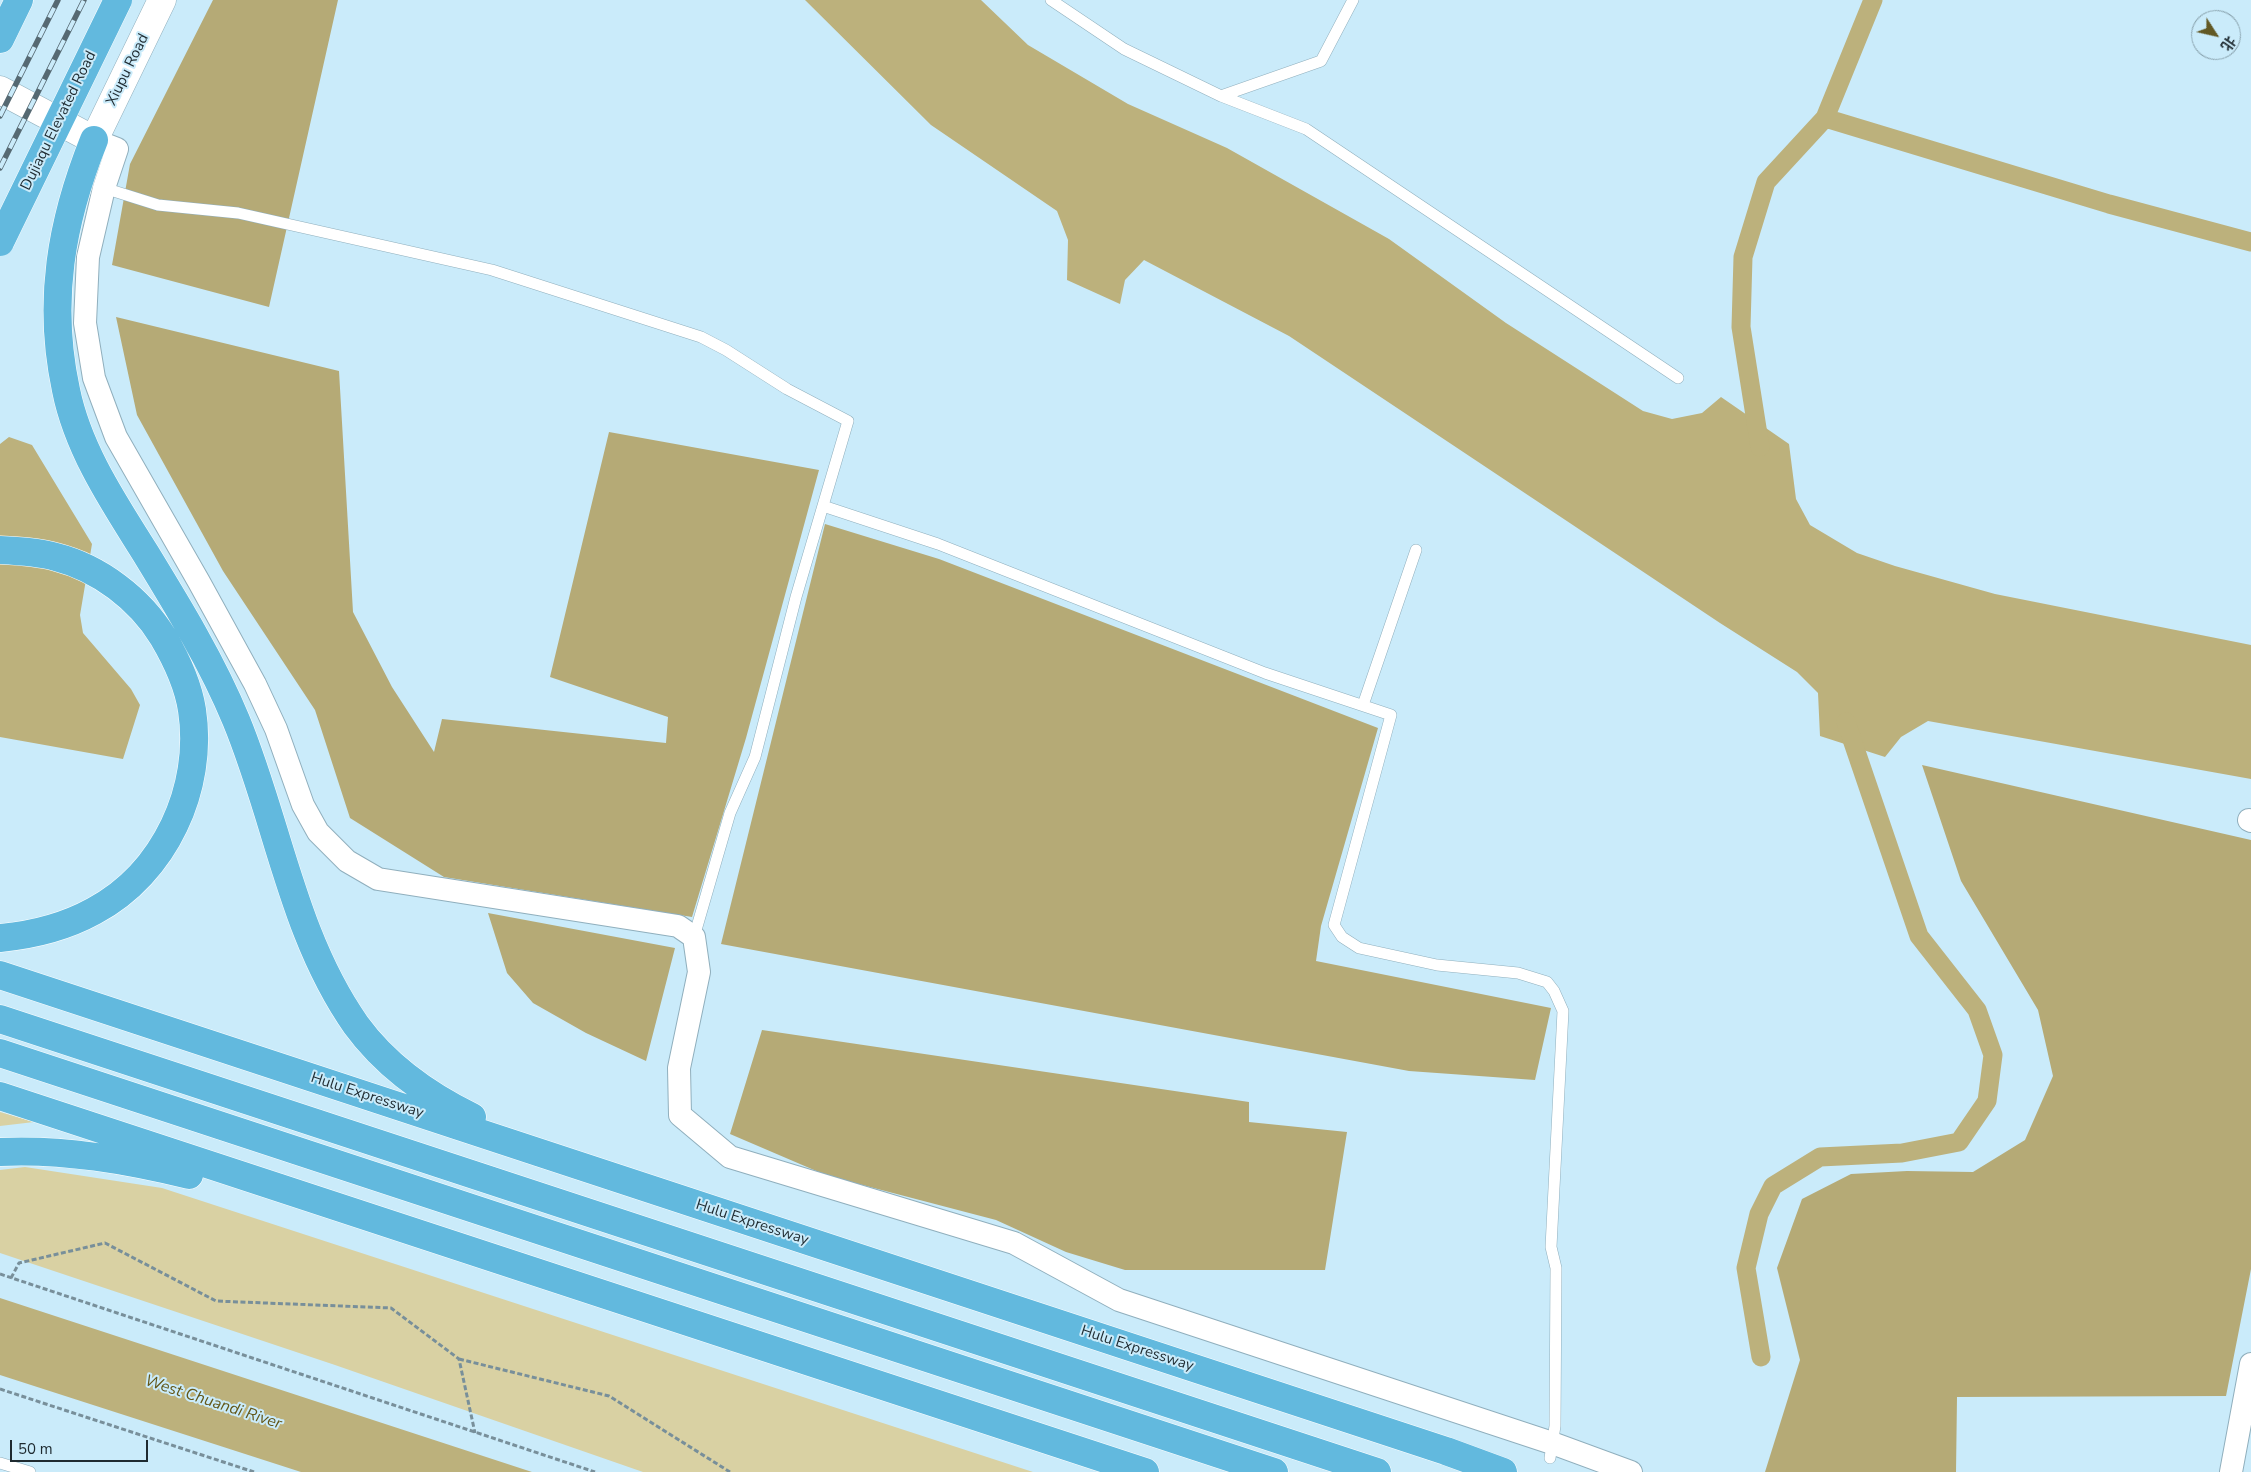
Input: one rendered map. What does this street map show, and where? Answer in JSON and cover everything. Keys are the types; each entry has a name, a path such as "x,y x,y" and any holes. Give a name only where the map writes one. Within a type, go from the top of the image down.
{"highway":[{"path":"0,39 19,0"},
{"name":"Dujiaqu Elevated Road","path":"0,242 118,0"},
{"path":"94,140 83,167 66,226 57,285 57,337 66,392 82,440 107,491 205,654 236,720 262,790 306,932 332,988 357,1026 382,1056 411,1082 450,1106 493,1127 845,1253"},
{"path":"0,550 25,551 57,557 83,567 110,582 136,602 156,625 172,652 184,681 192,709 194,739 192,773 183,808 168,838 148,867 123,892 94,911 64,924 32,934 0,938"},
{"name":"Hulu Expressway","path":"0,975 1446,1451 1503,1472"},
{"path":"0,1019 1377,1472"},
{"path":"0,1053 1274,1472"},
{"path":"0,1096 1145,1472"},
{"path":"0,1152 76,1154 143,1164 205,1179 597,1292"}],"main road":[{"name":"Xiupu Road","path":"94,140 162,0"},
{"path":"0,90 94,140"}],"street":[{"path":"94,140 116,149 104,188 88,257 85,323 94,378 116,437 255,684 276,729 303,805 318,832 347,861 378,879 678,926 694,937 699,972 679,1068 680,1115 730,1157 1014,1243 1119,1300 1551,1451 1631,1472"},
{"path":"2231,1472 2251,1364"}],"lane":[{"path":"1051,0 1124,49 1221,96 1306,129 1678,378"},
{"path":"1221,96 1321,61 1353,0"},
{"path":"104,188 158,205 238,213 492,270 701,337 726,350 787,389 848,421 796,597 756,757 730,813 694,937"},
{"path":"823,506 938,544 1266,673 1391,714 1334,925 1342,937 1359,948 1437,965 1518,973 1548,982 1562,1011 1551,1247 1556,1268 1555,1426 1551,1451"},
{"path":"1363,705 1416,550"},
{"path":"0,1462 14,1470 30,1472"}],"path":[{"path":"11,1278 19,1263 106,1243 216,1301 391,1308 459,1360 608,1396 730,1472"},
{"path":"0,1274 476,1434 595,1472"},
{"path":"459,1360 476,1434"},
{"path":"0,1389 254,1472"}],"shaded area":[{"path":"213,0 338,0 269,307 112,265 130,164"},
{"path":"116,317 339,371 353,612 392,687 434,752 442,719 666,743 668,717 550,677 609,432 819,470 746,738 692,917 444,877 350,818 315,710 223,571 137,415"},
{"path":"825,524 939,559 1378,728 1321,926 1316,961 1551,1008 1535,1080 1409,1071 721,944"},
{"path":"1922,765 2251,840 2251,1269 2226,1396 1957,1397 1956,1472 1765,1472 1800,1360 1777,1268 1802,1199 1851,1174 1907,1171 1973,1172 2025,1140 2053,1076 2038,1010 1961,881"},
{"path":"488,913 675,948 646,1061 586,1033 533,1003 507,973"},
{"path":"762,1030 1249,1102 1249,1122 1347,1132 1325,1270 1125,1270 1066,1252 996,1220 828,1176 730,1134"},
{"path":"0,1112 34,1122 0,1126"},
{"path":"25,1167 162,1188 1033,1472 643,1472 335,1365 0,1253 0,1170"}],"water":[{"path":"805,0 981,0 1028,45 1128,104 1227,148 1389,239 1506,323 1643,411 1672,419 1702,413 1721,397 1789,444 1796,499 1810,525 1857,553 1895,566 1995,594 2251,645 2251,779 1928,721 1901,737 1885,757 1820,736 1818,693 1797,672 1720,623 1289,336 1144,260 1125,280 1120,304 1067,280 1068,240 1057,211 931,125"},
{"path":"9,437 32,445 92,544 80,615 83,633 131,689 140,705 123,759 0,737 0,444"},
{"name":"West Chuandi River","path":"0,1298 532,1472 301,1472 0,1375"}],"waterway":[{"path":"1760,447 1741,327 1743,257 1766,182 1825,118 1873,0"},
{"path":"1825,118 2109,204 2251,242"},
{"path":"1761,1357 1746,1268 1759,1214 1773,1186 1820,1157 1902,1153 1959,1142 1987,1101 1993,1055 1977,1010 1919,936 1846,722"}],"railway":[{"path":"0,116 58,0"},
{"path":"0,168 84,0"}]}
